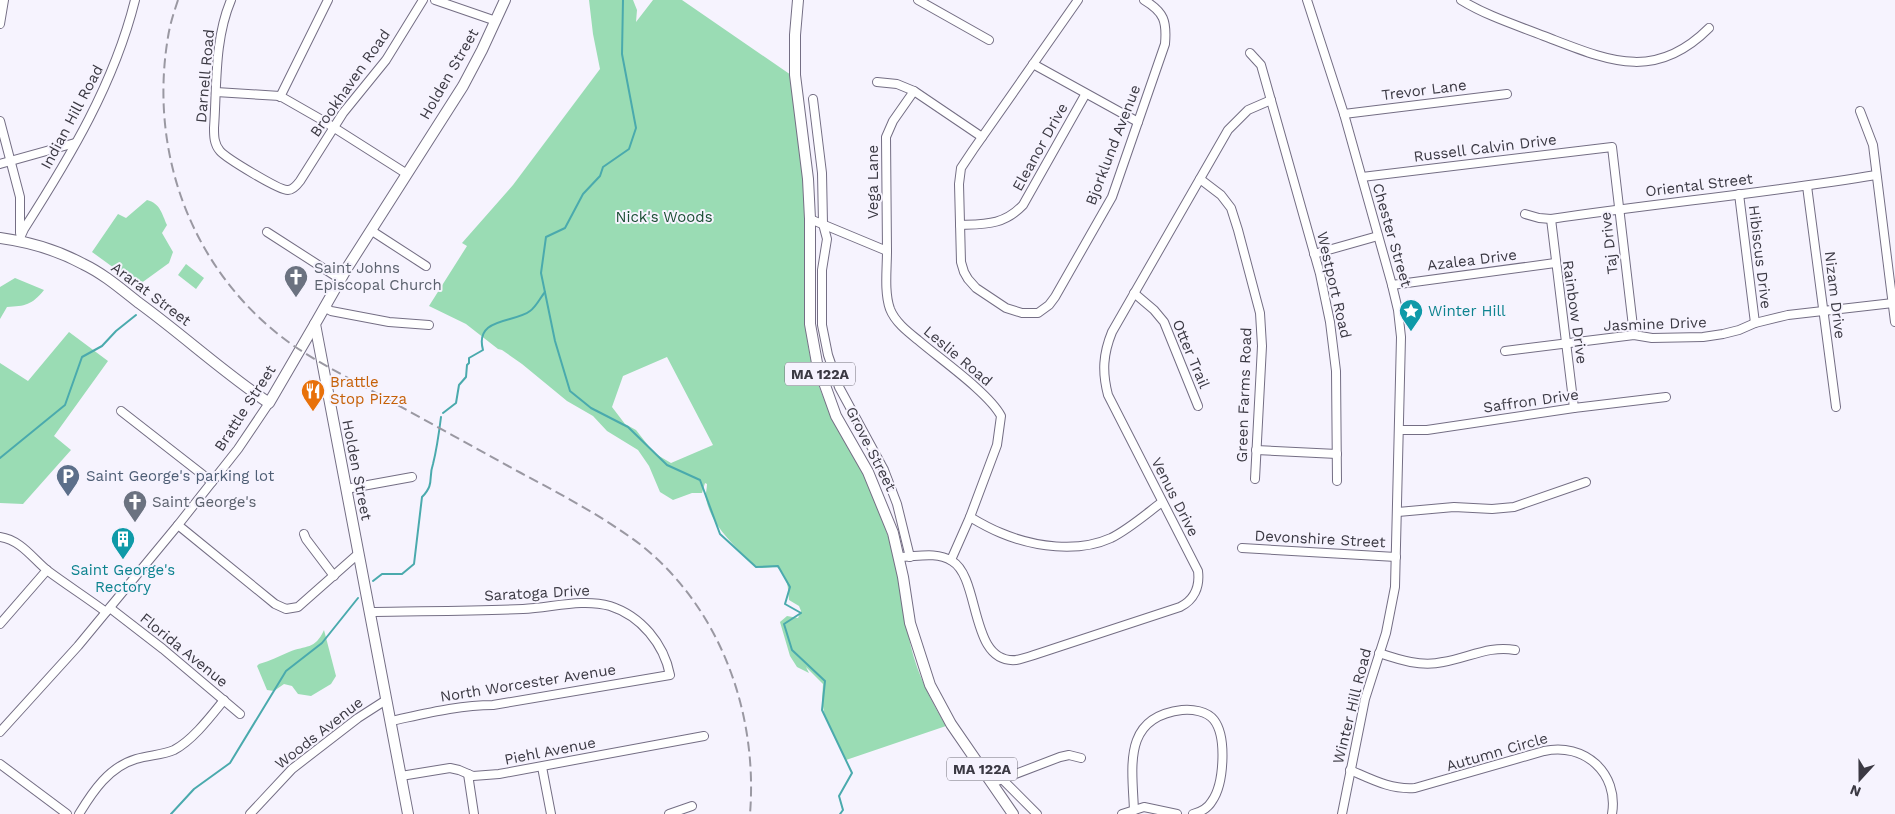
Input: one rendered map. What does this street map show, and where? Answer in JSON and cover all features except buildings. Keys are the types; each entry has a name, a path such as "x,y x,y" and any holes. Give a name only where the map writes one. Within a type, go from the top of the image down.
{"main road":[{"name":"Holden Street","path":"408,814 315,324 340,279 463,86 505,0"},
{"name":"Grove Street","path":"798,0 795,35 795,75 807,166 810,219 810,324 817,363 836,416 859,454 879,496 893,533 914,636 930,685 951,724 997,781"},
{"name":"Ararat Street","path":"0,238 20,240 62,253 85,264 107,278 269,403"},
{"name":"Brattle Street","path":"269,403 315,324"},
{"path":"302,346 313,346 322,356"},
{"name":"MA 122A","path":"997,781 1013,814"}],"street":[{"name":"Indian Hill Road","path":"20,240 24,229 75,143 111,73 124,40 135,0"},
{"name":"Darnell Road","path":"231,0 221,32 214,136 216,146 224,155 248,169"},
{"path":"280,97 328,0"},
{"name":"Brookhaven Road","path":"248,169 281,190 292,189 303,177 352,99 386,60 422,0"},
{"path":"435,0 496,21"},
{"path":"918,0 989,40"},
{"name":"Bjorklund Avenue","path":"1078,0 962,168 959,184 961,262 965,276 971,284 987,296 1013,311 1030,314 1038,313 1055,297 1112,196 1165,44 1166,33 1162,14 1144,0"},
{"name":"Chester Street","path":"1307,0 1344,114 1398,310 1401,337 1396,576"},
{"path":"1461,0 1492,16 1594,55 1628,62 1644,62 1666,58 1697,40 1709,28"},
{"path":"0,24 2,4"},
{"name":"Westport Road","path":"1250,53 1261,65 1314,254 1330,322 1334,348 1338,481"},
{"path":"1033,64 1085,95 1138,122"},
{"path":"876,82 897,84 914,91 982,137"},
{"name":"Vega Lane","path":"887,251 886,137 893,121 914,91"},
{"path":"216,92 280,97 334,127 407,174"},
{"name":"Trevor Lane","path":"1344,114 1507,94"},
{"name":"Eleanor Drive","path":"960,225 997,222 1007,218 1023,205 1085,95"},
{"path":"813,99 822,173 823,224 827,239 822,270 822,325 828,355 839,387 884,470 897,504 910,557"},
{"name":"Venus Drive","path":"951,560 958,566 963,576 983,635 992,650 999,656 1015,660 1180,608 1188,602 1198,589 1198,571 1108,395 1103,370 1104,357 1112,332 1228,130 1248,110 1271,100"},
{"path":"1860,111 1872,145 1895,322"},
{"path":"0,121 17,182 21,205 20,240"},
{"path":"0,164 75,143"},
{"name":"Russell Calvin Drive","path":"1362,177 1612,146"},
{"name":"Taj Drive","path":"1612,146 1634,335"},
{"name":"Oriental Street","path":"1525,214 1551,219 1807,186 1876,175"},
{"name":"Green Farms Road","path":"1200,179 1221,195 1231,208 1258,303 1262,339 1255,479"},
{"name":"Nizam Drive","path":"1807,186 1836,407"},
{"name":"Hibiscus Drive","path":"1738,194 1755,323"},
{"path":"810,219 887,251"},
{"name":"Rainbow Drive","path":"1551,219 1574,408"},
{"path":"372,231 426,266"},
{"path":"267,232 340,279"},
{"path":"1314,254 1378,236"},
{"name":"Leslie Road","path":"887,251 888,295 890,308 895,318 990,402 1000,416 997,445 970,517 951,560"},
{"name":"Azalea Drive","path":"1392,285 1555,263"},
{"name":"Otter Trail","path":"1134,293 1154,310 1164,322 1198,406"},
{"name":"Jasmine Drive","path":"1505,352 1634,335 1660,338 1703,337 1738,330 1755,323 1788,315 1893,302"},
{"path":"324,308 330,311 380,321 429,325"},
{"name":"Saffron Drive","path":"1400,430 1427,430 1574,408 1666,397"},
{"name":"Brattle Street","path":"0,732 78,646 178,525 247,437 269,403"},
{"path":"121,411 212,482"},
{"path":"1256,450 1337,454"},
{"path":"346,489 412,477"},
{"path":"1398,512 1454,507 1492,509 1514,506 1586,482"},
{"path":"970,517 1016,539 1047,545 1079,546 1102,541 1118,534 1162,502"},
{"path":"178,525 282,608 290,610 298,607 358,554"},
{"path":"304,534 334,576"},
{"name":"Florida Avenue","path":"0,537 22,547 47,570 163,649 240,714"},
{"name":"Devonshire Street","path":"1242,548 1396,557"},
{"path":"899,557 936,555 951,560"},
{"path":"0,624 47,570"},
{"name":"Winter Hill Road","path":"1342,814 1365,700 1392,606 1396,576"},
{"name":"Saratoga Drive","path":"370,612 525,609 598,603 617,608 627,614 653,637 664,653 670,675"},
{"path":"1379,653 1409,662 1429,664 1450,661 1496,648 1515,650"},
{"name":"North Worcester Avenue","path":"391,721 426,713 480,705 493,705 670,675"},
{"path":"79,814 94,791 111,772 132,760 175,749 205,723 224,700"},
{"name":"Woods Avenue","path":"250,814 292,769 358,718 386,700"},
{"path":"1134,810 1134,756 1140,731 1151,721 1172,712 1188,710 1204,713 1214,720 1220,732 1222,754 1220,776 1215,796 1206,808 1193,814"},
{"name":"Piehl Avenue","path":"401,776 450,768 468,774 485,776 704,736"},
{"name":"Autumn Circle","path":"1350,770 1389,786 1415,788 1544,751 1564,749 1583,754 1603,772 1612,790 1612,814"},
{"path":"1037,814 997,781 1060,757 1069,755 1081,758"},
{"path":"0,764 67,814"},
{"path":"542,766 551,814"},
{"path":"468,774 474,814"},
{"path":"669,814 692,806"},
{"path":"1122,814 1148,808 1177,814"}],"green space":[{"name":"Nick's Woods","path":"589,0 633,0 637,10 636,22 653,0 682,0 791,75 803,176 806,229 805,307 808,345 812,364 828,407 863,473 881,516 893,556 908,634 917,668 946,726 846,760 825,717 822,701 823,684 806,667 809,673 797,667 790,656 780,622 787,616 798,618 801,611 799,606 789,600 788,586 781,570 777,567 761,568 754,565 725,535 709,509 706,497 707,484 705,483 702,493 692,493 673,500 660,492 649,466 638,450 607,431 593,416 567,401 522,364 498,349 466,324 429,306 467,246 462,243 513,185 600,69","holes":["667,357 713,445 671,463 654,453 636,430 625,424 612,407 623,376"]},
{"path":"147,200 158,206 162,213 167,225 162,233 173,252 169,263 140,284 132,281 92,252 118,214 126,218"},
{"path":"186,264 204,278 196,289 178,275"},
{"path":"15,278 44,290 36,299 28,304 7,307 0,319 0,287"},
{"path":"69,332 108,361 54,436 71,450 23,504 0,503 0,363 28,381"},
{"path":"324,630 336,676 331,684 311,696 298,694 292,686 284,684 274,691 267,690 257,666 289,652 310,646 317,641"}],"waterway":[{"path":"623,0 622,54 636,128 629,149 603,167 600,176 583,194 565,228 546,237 541,273 555,341 570,391 591,408 628,427 667,465 700,480 720,534 756,567 778,566 790,587 785,604 801,613 784,624 792,650 825,681 822,710 852,773 839,796 843,810 840,814"},
{"path":"443,413 456,403 459,385 466,377 469,358 483,350 482,339 484,332 490,326 530,311 545,292"},
{"path":"0,458 65,405 82,357 102,346 116,331 136,315"},
{"path":"373,581 382,574 402,574 414,564 422,497 430,485 441,417"},
{"path":"171,814 194,789 230,763 286,671 322,643 358,598"}],"railway":[{"path":"178,0 169,32 164,82 165,126 173,169 186,210 205,249 229,285 259,318 294,346 598,516 641,545 669,571 693,600 713,632 728,666 740,702 748,739 751,776 750,814"}],"place":[{"name":"Saint Johns Episcopal Church","path":"296,298"},
{"name":"Winter Hill","path":"1411,332"},
{"name":"Brattle Stop Pizza","path":"313,412"},
{"name":"Saint George's parking lot","path":"68,497"},
{"name":"Saint George's","path":"135,523"},
{"name":"Saint George's Rectory","path":"123,560"}]}
